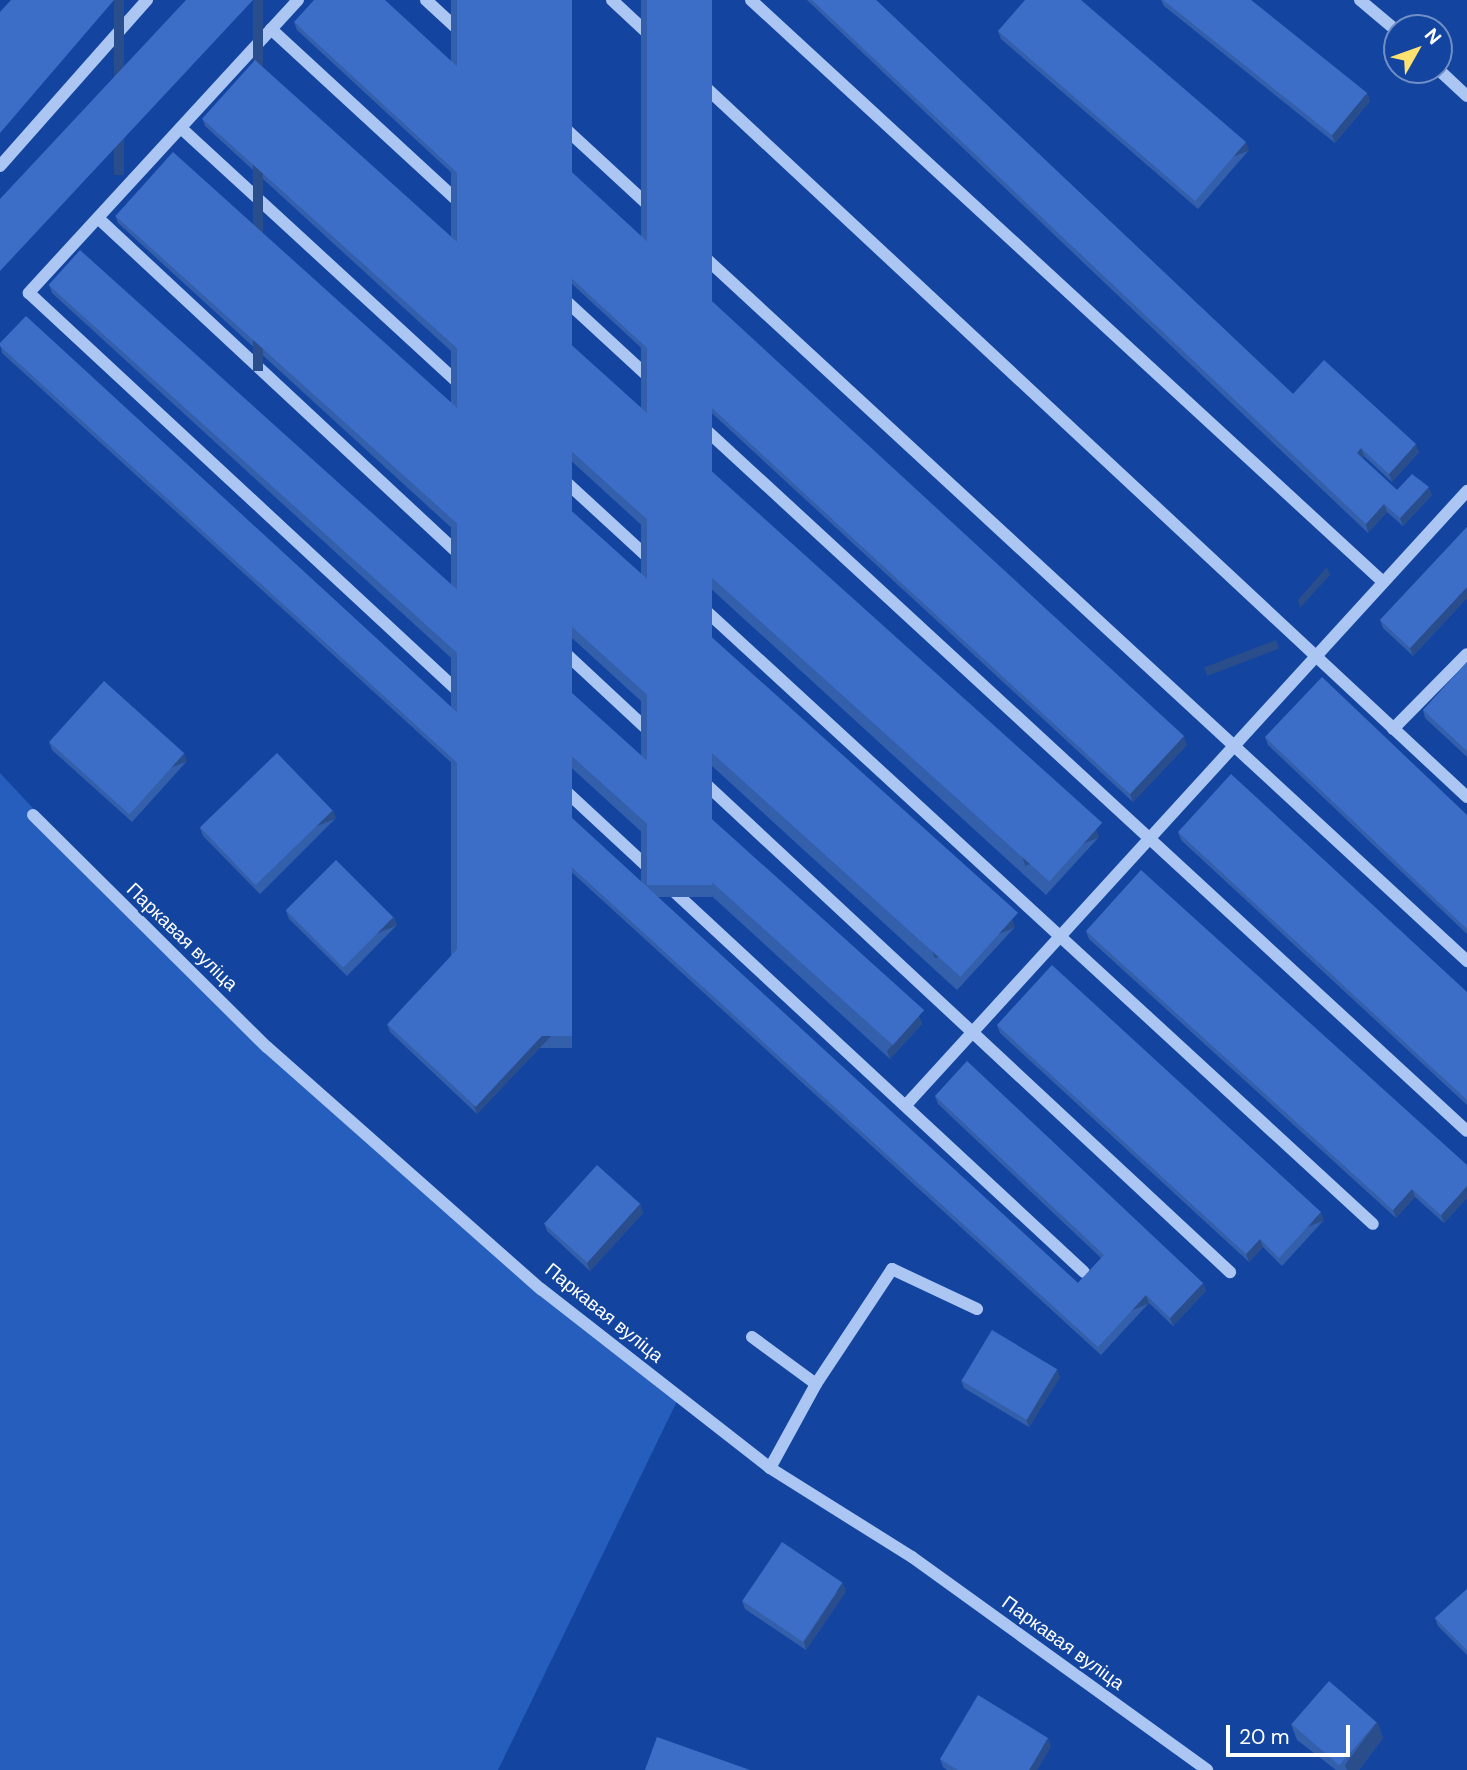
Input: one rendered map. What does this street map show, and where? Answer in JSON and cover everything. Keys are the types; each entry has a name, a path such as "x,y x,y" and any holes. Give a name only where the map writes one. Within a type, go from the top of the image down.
{"street":[{"path":"0,166 146,0"},
{"path":"298,0 29,293 1084,1272"},
{"path":"426,0 1467,961"},
{"path":"612,0 1467,797"},
{"path":"751,0 1383,582"},
{"path":"1360,0 1383,19"},
{"path":"271,29 1467,1130"},
{"path":"1453,83 1467,96"},
{"path":"181,128 1373,1224"},
{"path":"98,218 1230,1272"},
{"path":"906,1105 1467,491"},
{"path":"1394,729 1467,654"},
{"name":"Паркавая вуліца","path":"33,815 308,1083 541,1289 770,1468 912,1558 1207,1770"},
{"path":"770,1468 816,1384 892,1269 977,1309"},
{"path":"752,1338 816,1384"}],"shaded area":[{"path":"0,773 150,933 541,1289 679,1397 498,1770 0,1770"}],"building":[{"path":"11,0 114,0 0,133 0,12"},
{"path":"186,0 253,0 0,271 0,199"},
{"path":"314,0 385,0 1184,736 1130,794 294,22"},
{"path":"457,0 572,0 572,1036 457,1036"},
{"path":"647,0 712,0 712,885 647,885"},
{"path":"812,0 876,0 1293,394 1324,360 1416,444 1389,474 1361,448 1357,453 1397,490 1412,474 1429,487 1400,518 1384,504 1366,524"},
{"path":"1025,0 1081,0 1246,142 1195,201 998,31"},
{"path":"1163,0 1251,0 1367,93 1332,135"},
{"path":"255,60 1102,823 1049,882 202,119"},
{"path":"173,152 1018,913 960,977 115,216"},
{"path":"80,250 924,1010 893,1045 49,285"},
{"path":"26,316 1078,1283 1104,1255 935,1096 967,1061 1203,1283 1170,1318 1146,1295 1098,1347 0,346"},
{"path":"1467,527 1467,587 1410,648 1380,620"},
{"path":"1467,662 1467,751 1423,710"},
{"path":"1322,677 1467,815 1467,929 1265,737"},
{"path":"104,681 184,753 129,814 49,742"},
{"path":"277,753 333,811 256,885 200,827"},
{"path":"1231,774 1467,992 1467,1100 1178,832"},
{"path":"336,860 393,917 343,967 286,910"},
{"path":"1141,870 1467,1165 1467,1186 1441,1215 1412,1189 1393,1210 1086,931"},
{"path":"463,943 551,1026 476,1107 387,1024"},
{"path":"1052,965 1321,1212 1279,1258 1260,1239 1246,1254 997,1025"},
{"path":"597,1165 640,1204 587,1263 544,1224"},
{"path":"992,1330 1057,1369 1027,1420 962,1381"},
{"path":"782,1542 843,1583 803,1642 742,1601"},
{"path":"1467,1589 1467,1650 1435,1618"},
{"path":"1329,1681 1377,1722 1339,1765 1292,1724"},
{"path":"978,1695 1048,1738 1029,1770 958,1770 940,1759"},
{"path":"657,1737 750,1770 645,1770"}]}
